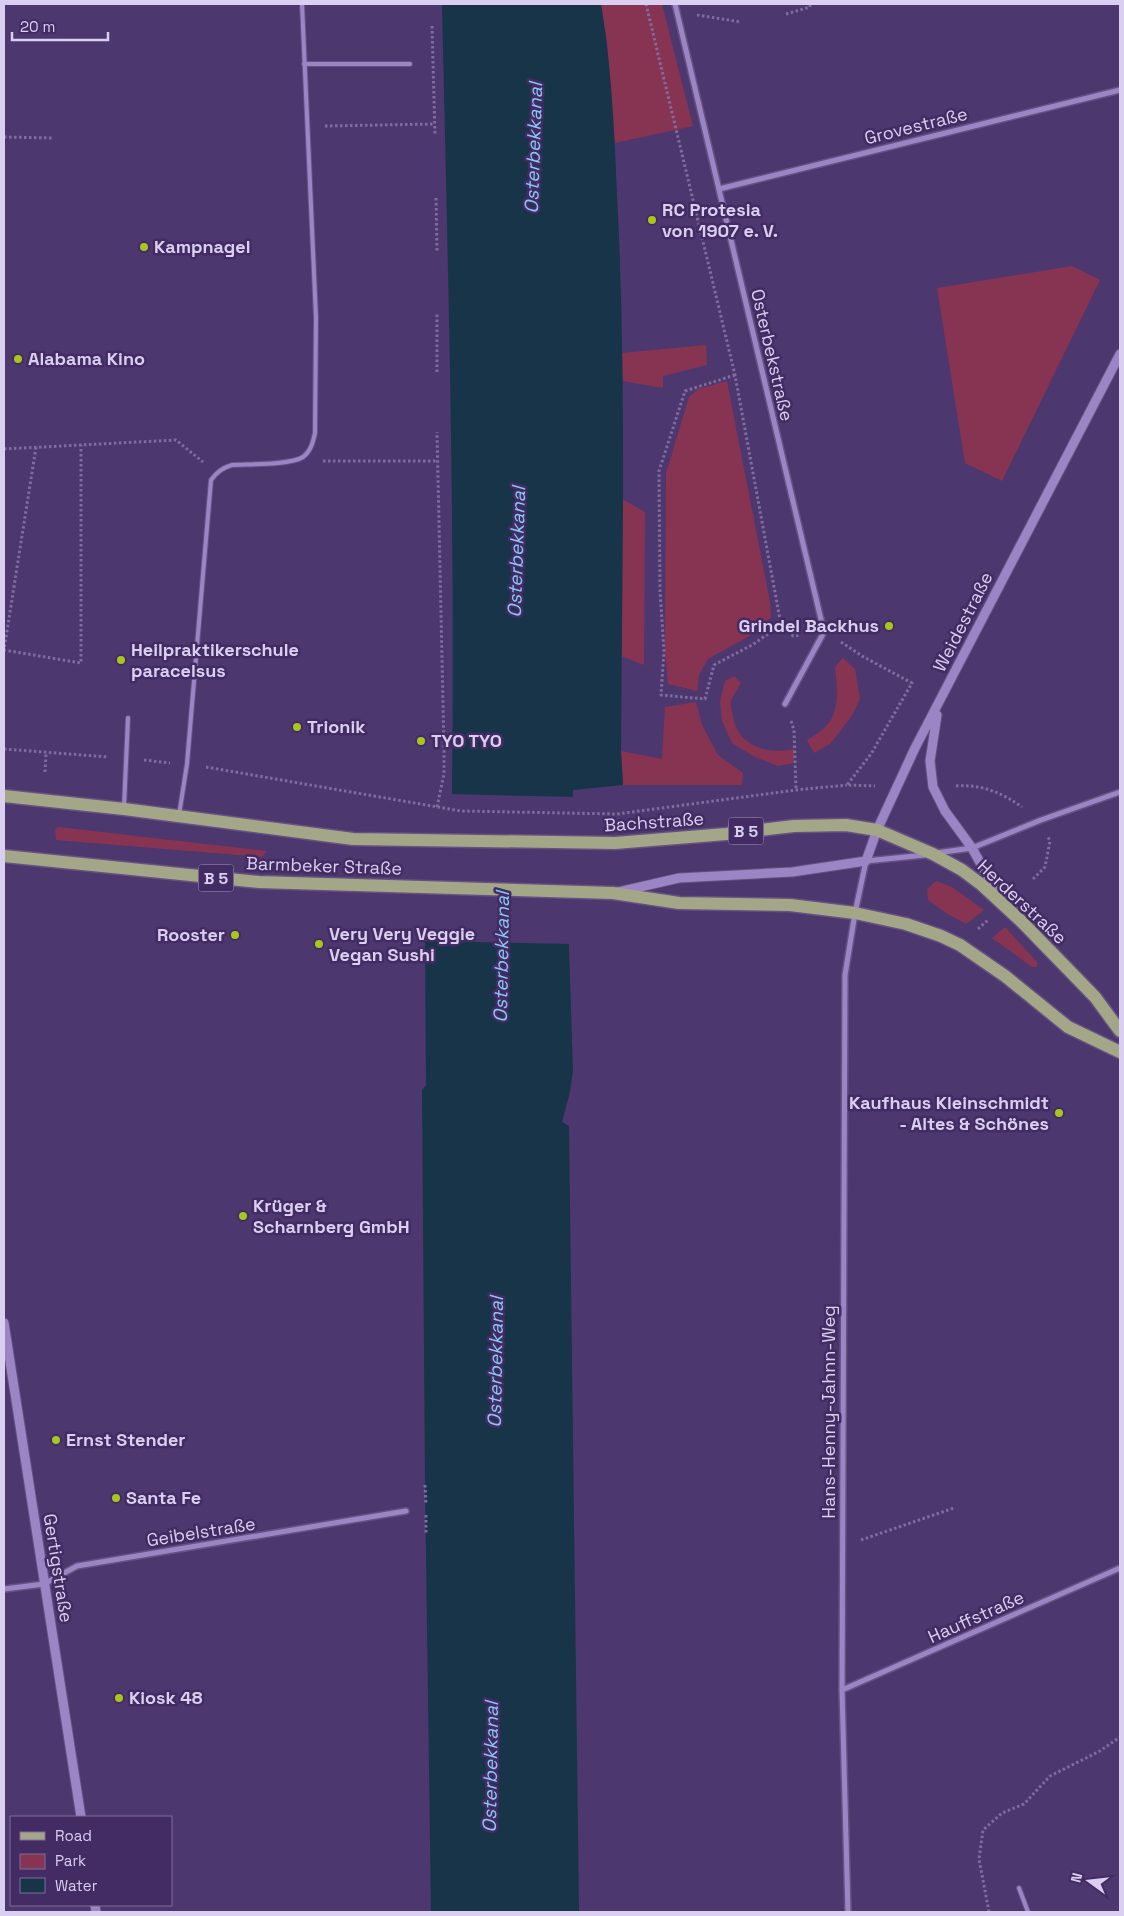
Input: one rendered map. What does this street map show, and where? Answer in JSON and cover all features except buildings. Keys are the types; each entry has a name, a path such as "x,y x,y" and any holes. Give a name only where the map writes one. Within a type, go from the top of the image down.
{"main road":[{"name":"Barmbeker Straße","path":"4,796 124,809 353,839 433,841"},
{"name":"Bachstraße","path":"433,841 615,843 726,834 794,826 846,825 877,830"},
{"name":"Herderstraße","path":"877,830 934,854 972,877 1004,905 1094,997 1120,1031"},
{"name":"Barmbeker Straße","path":"4,856 259,882 613,893"},
{"name":"B 5","path":"613,893 679,903 790,906 855,913 906,924 941,936 960,945 1005,976 1068,1027 1120,1052"}],"street":[{"name":"Osterbekstraße","path":"675,4 824,632 785,704"},
{"name":"Grovestraße","path":"719,189 1120,90"},
{"name":"Weidestraße","path":"855,913 866,862 877,830 896,787 1120,354"},
{"path":"938,704 930,761 934,787 945,811 972,848 1004,905"},
{"path":"613,893 679,878 792,872 972,848 1040,820 1120,792"},
{"name":"Hans-Henny-Jahnn-Weg","path":"848,1912 842,1690 845,982 855,913"},
{"name":"Gertigstraße","path":"4,1323 81,1816"},
{"name":"Geibelstraße","path":"4,1589 44,1584 77,1566 406,1511"},
{"name":"Hauffstraße","path":"842,1690 1120,1568"}],"lane":[{"path":"179,817 187,764 211,480 223,468 232,465 295,461 304,456 312,446 315,432 316,318 302,4"},
{"path":"304,64 410,64"},
{"path":"124,809 128,718"},
{"path":"1019,1888 1028,1912"}],"path":[{"path":"646,4 689,181"},
{"path":"786,14 810,7 810,4"},
{"path":"677,12 741,22"},
{"path":"432,26 434,135"},
{"path":"306,127 435,124"},
{"path":"4,138 54,138"},
{"path":"436,198 437,252"},
{"path":"438,313 438,372"},
{"path":"735,375 685,391 659,472 660,591 664,651 661,694 705,699 714,664 752,645 781,625"},
{"path":"437,432 444,748 444,774 437,807"},
{"path":"4,449 176,440 216,473"},
{"path":"36,447 4,650 82,662 81,445"},
{"path":"295,461 438,461"},
{"path":"785,704 794,730 796,790"},
{"path":"4,749 187,764 461,811 616,814 847,785"},
{"path":"45,772 46,753"},
{"path":"1032,879 1045,867 1050,841 1040,820"},
{"path":"977,929 991,917"},
{"path":"842,1547 954,1508"},
{"path":"989,1912 979,1859 983,1830 1002,1813 1024,1804 1050,1776 1100,1751 1120,1737"}],"green space":[{"path":"601,4 662,4 693,126 615,143 607,41"},
{"path":"1072,266 1100,280 1002,481 965,463 937,288"},
{"path":"706,345 707,365 663,376 663,388 623,381 622,353"},
{"path":"727,381 770,602 771,617 762,629 708,659 699,675 697,691 668,684 665,650 666,473 689,397 698,389"},
{"path":"622,499 645,512 644,665 621,656"},
{"path":"843,658 855,669 860,699 851,717 830,744 814,753 807,740 824,728 833,715 837,699 835,667"},
{"path":"734,676 741,683 732,699 731,706 736,726 741,735 755,746 764,749 784,751 794,749 794,763 778,766 753,756 732,743 722,721 720,701 725,681"},
{"path":"696,702 702,725 718,755 743,773 742,785 623,785 621,751 662,759 665,707"},
{"path":"58,827 267,851 262,857 56,840 55,830"},
{"path":"936,881 952,887 984,910 966,924 946,913 928,900 927,889"},
{"path":"1005,927 1037,962 1037,967 1032,967 992,938"}],"water":[{"name":"Osterbekkanal","path":"442,4 601,4 609,62 615,149 621,301 623,494 621,751 623,785 573,790 569,948 573,1071 562,1122 569,1126 579,1912 431,1912 422,1090 426,1085 425,938 449,937 453,704 452,470"}],"pier":[{"path":"450,794 576,797 572,944 423,941 425,936 447,935"}],"place":[{"name":"RC Protesia von 1907 e. V.","path":"652,220"},
{"name":"Kampnagel","path":"144,247"},
{"name":"Alabama Kino","path":"18,359"},
{"name":"Grindel Backhus","path":"889,626"},
{"name":"Heilpraktikerschule paracelsus","path":"121,660"},
{"name":"Trionik","path":"297,727"},
{"name":"TYO TYO","path":"421,741"},
{"name":"Rooster","path":"235,935"},
{"name":"Very Very Veggie Vegan Sushi","path":"319,944"},
{"name":"Kaufhaus Kleinschmidt - Altes & Schönes","path":"1059,1113"},
{"name":"Krüger & Scharnberg GmbH","path":"243,1216"},
{"name":"Ernst Stender","path":"56,1440"},
{"name":"Santa Fe","path":"116,1498"},
{"name":"Kiosk 48","path":"119,1698"}]}
